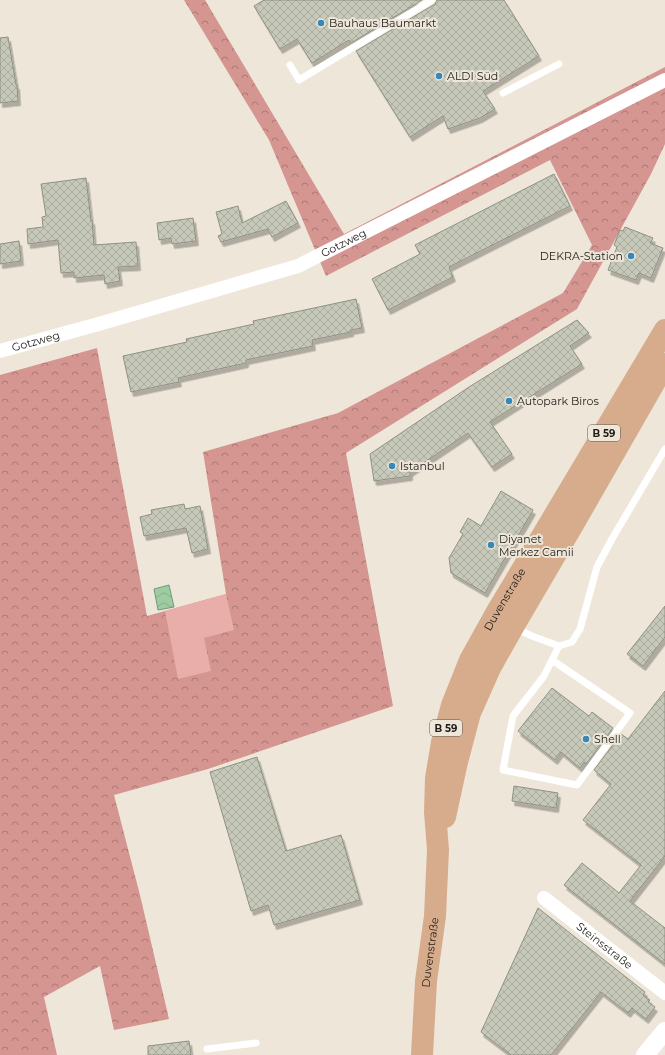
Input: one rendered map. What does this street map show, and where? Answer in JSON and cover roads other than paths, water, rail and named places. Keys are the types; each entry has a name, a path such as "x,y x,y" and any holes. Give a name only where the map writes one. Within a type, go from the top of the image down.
{"main road":[{"name":"Duvenstraße","path":"422,1055 426,981 435,916 438,850 457,762 470,713 490,668 504,621 665,330"},
{"name":"Duvenstraße","path":"504,621 574,523 665,364"}],"street":[{"name":"Gotzweg","path":"0,351 298,266 665,80"},
{"name":"Steinsstraße","path":"544,898 665,993"},
{"path":"645,1055 665,1031"}],"lane":[{"path":"290,65 299,80 432,0"},
{"path":"503,92 559,64"},
{"path":"504,621 532,636 559,646 572,642 580,629 597,567 665,449"},
{"path":"552,660 630,713 577,785 503,770 513,716 544,676 552,660 559,646"},
{"path":"207,1049 256,1043"}],"water":[{"path":"169,585 174,607 158,610 154,589"}],"place":[{"name":"Bauhaus Baumarkt","path":"321,23"},
{"name":"ALDI Süd","path":"439,76"},
{"name":"DEKRA-Station","path":"631,256"},
{"name":"Autopark Biros","path":"509,401"},
{"name":"Istanbul","path":"392,466"},
{"name":"Diyanet Merkez Camii","path":"491,545"},
{"name":"Shell","path":"586,739"}]}
